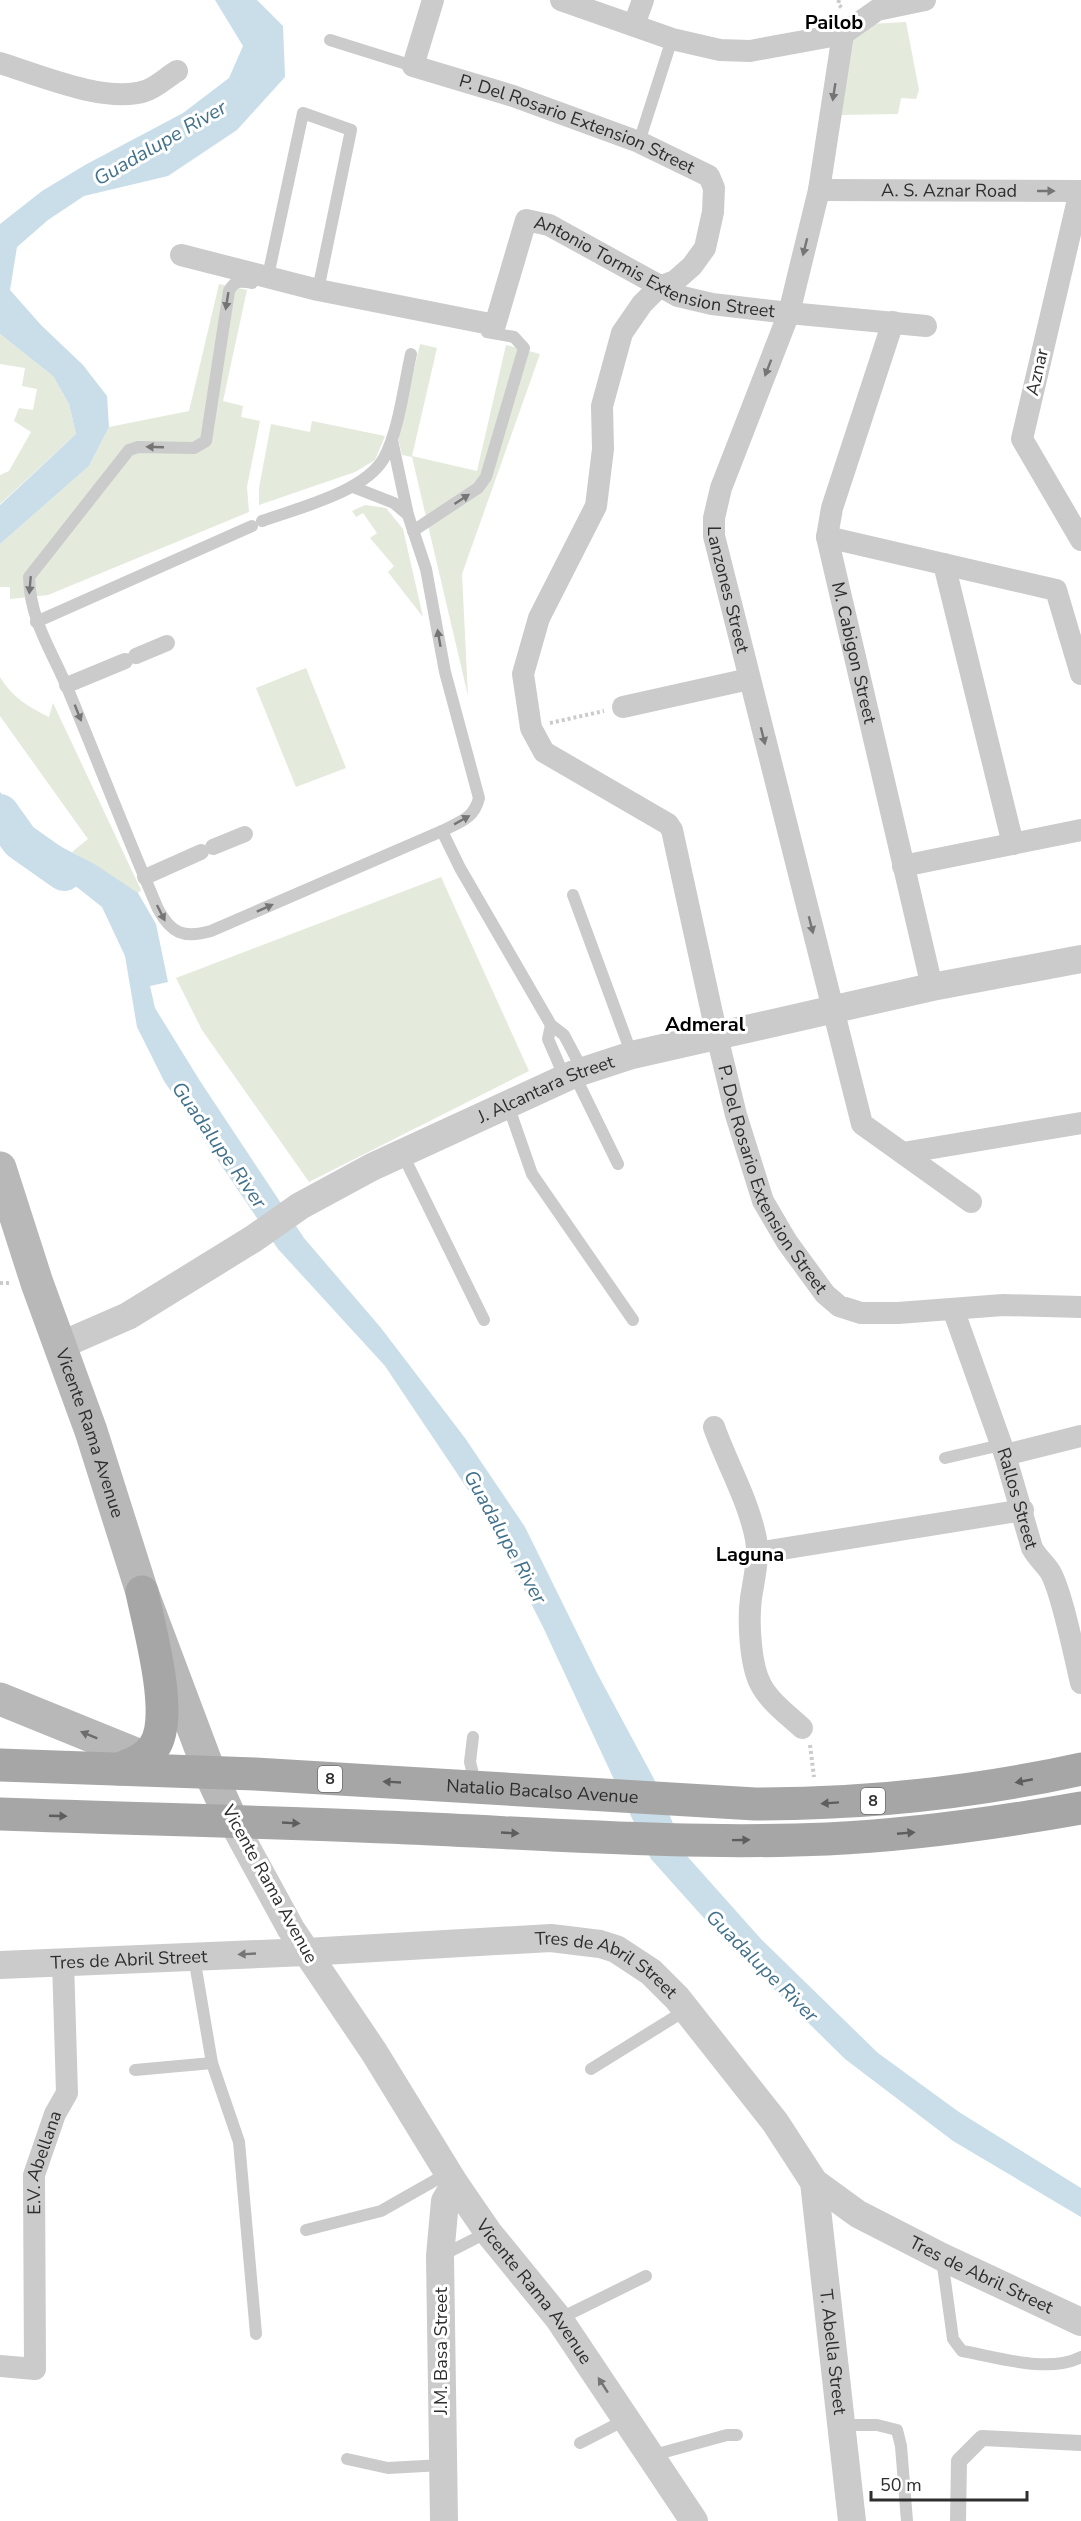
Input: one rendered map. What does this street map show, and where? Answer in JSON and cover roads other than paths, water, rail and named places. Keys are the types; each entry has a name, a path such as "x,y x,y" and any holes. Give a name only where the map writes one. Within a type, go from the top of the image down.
{"main road":[{"name":"Vicente Rama Avenue","path":"0,1168 8,1216 91,1431 142,1592 210,1773 232,1821"},
{"path":"0,1700 131,1763 158,1739 162,1710 142,1592"},
{"name":"Natalio Bacalso Avenue","path":"0,1765 131,1763 210,1773 755,1804 816,1804 914,1797 995,1786 1081,1769"},
{"path":"451,1830 463,1787"},
{"path":"598,1837 608,1795"},
{"name":"8","path":"0,1814 232,1821 683,1841 827,1839 908,1833 988,1824 1081,1808"}],"street":[{"path":"413,66 433,0"},
{"path":"561,0 672,39 720,50 750,51 843,34 877,9 925,0"},
{"path":"634,25 643,0"},
{"name":"Lanzones Street","path":"843,34 819,190 789,313 722,488 714,518 717,557 862,1124 971,1202"},
{"path":"0,63 88,89 123,94 146,91 177,71"},
{"name":"P. Del Rosario Extension Street","path":"413,66 513,96 639,142 709,176 714,188 713,212 705,248 692,266 675,281 659,287 642,304 622,333 602,406 603,449 596,506 539,618 526,656 523,674 531,728 550,757 668,824 672,830 736,1115 764,1201 787,1242 825,1293 839,1306 861,1313 953,1309 999,1295 1081,1307"},
{"name":"A. S. Aznar Road","path":"819,190 1081,191"},
{"name":"Aznar","path":"1081,191 1022,439 1081,540"},
{"name":"Antonio Tormis Extension Street","path":"181,255 318,290 495,325 526,220 549,225 678,296 712,304 926,326"},
{"name":"M. Cabigon Street","path":"893,322 832,508 827,537 932,987"},
{"path":"827,537 1056,590 1081,674"},
{"path":"944,564 1013,844"},
{"path":"67,686 167,642"},
{"path":"623,707 749,679"},
{"path":"903,866 1081,830"},
{"path":"145,877 245,834"},
{"name":"J. Alcantara Street","path":"60,1346 128,1316 253,1239 300,1206 401,1152 574,1074 632,1055 932,987 1081,959"},
{"path":"903,1153 1081,1123"},
{"name":"Rallos Street","path":"953,1309 1023,1510 1032,1548 1040,1562 1049,1570 1056,1588 1081,1683"},
{"path":"714,1427 722,1450 735,1473 755,1538 757,1553 748,1615 760,1684 772,1700 802,1728"},
{"path":"1003,1450 1081,1436"},
{"path":"757,1553 1023,1510"},
{"name":"Vicente Rama Avenue","path":"232,1821 306,1952 374,2052 452,2179 488,2232 559,2319 694,2521"},
{"name":"Tres de Abril Street","path":"0,1965 306,1952 551,1938 600,1944 633,1959 651,1972 686,2010 775,2122 814,2182 858,2214 942,2258 1081,2322"},
{"name":"E.V. Abellana","path":"0,2366 35,2368 34,2175 55,2114 67,2093 63,1961"},
{"name":"J.M. Basa Street","path":"444,2521 440,2256 445,2201 452,2179"},
{"name":"T. Abella Street","path":"814,2182 852,2521"},
{"path":"958,2521 959,2461 982,2438 1081,2443"}],"lane":[{"path":"639,142 672,39"},
{"path":"330,40 413,66"},
{"path":"268,276 303,114 351,130 318,290"},
{"path":"392,439 408,515 413,531 426,569 445,672 479,798 476,810 470,817 442,831 199,934 184,934 167,925 67,686 36,622 30,600 29,577 129,450 138,447 194,448 206,441 229,291 233,283 240,280 514,337 521,341 524,348 486,477 478,488 413,531"},
{"path":"36,622 257,523 353,487 379,465 392,439 411,354"},
{"path":"353,487 394,503 408,515"},
{"path":"442,831 449,848 551,1025 564,1035 574,1074"},
{"path":"573,895 632,1055"},
{"path":"551,1025 548,1039 574,1074 618,1164"},
{"path":"507,1103 532,1174 633,1320"},
{"path":"401,1152 484,1320"},
{"path":"945,1458 1003,1450"},
{"path":"463,1787 473,1737"},
{"path":"194,1957 212,2063 239,2142 256,2334"},
{"path":"591,2069 686,2010"},
{"path":"135,2070 212,2063"},
{"path":"306,2230 381,2211 452,2179"},
{"path":"440,2256 488,2232"},
{"path":"942,2258 953,2339 962,2351 1040,2364 1066,2364 1081,2356"},
{"path":"559,2319 646,2276"},
{"path":"580,2443 625,2420"},
{"path":"842,2425 877,2425 897,2430 901,2446 907,2521"},
{"path":"649,2456 727,2435 736,2435"},
{"path":"347,2459 388,2468 442,2465"}],"water":[{"path":"215,0 257,0 283,26 285,77 237,130 168,176 84,196 48,220 17,247 10,290 41,325 83,365 107,396 109,427 89,466 0,544 0,505 76,434 69,404 53,376 0,334 0,224 42,191 85,165 183,113 229,78 243,46"},
{"path":"0,792 33,832 96,865 138,893 156,924 168,982 150,986 155,1008 200,1081 304,1238 381,1328 465,1438 525,1527 597,1673 654,1779 687,1856 761,1939 878,2053 959,2112 1081,2188 1081,2217 953,2141 845,2059 719,1935 651,1859 543,1627 491,1524 385,1366 278,1249 164,1081 137,1027 125,956 102,907 25,846 0,814"}],"waterway":[{"name":"Guadalupe River","path":"0,813 20,841 64,872"}],"district":[{"name":"Pailob","path":"834,22"},
{"name":"Admeral","path":"705,1024"},
{"name":"Laguna","path":"750,1554"}]}
